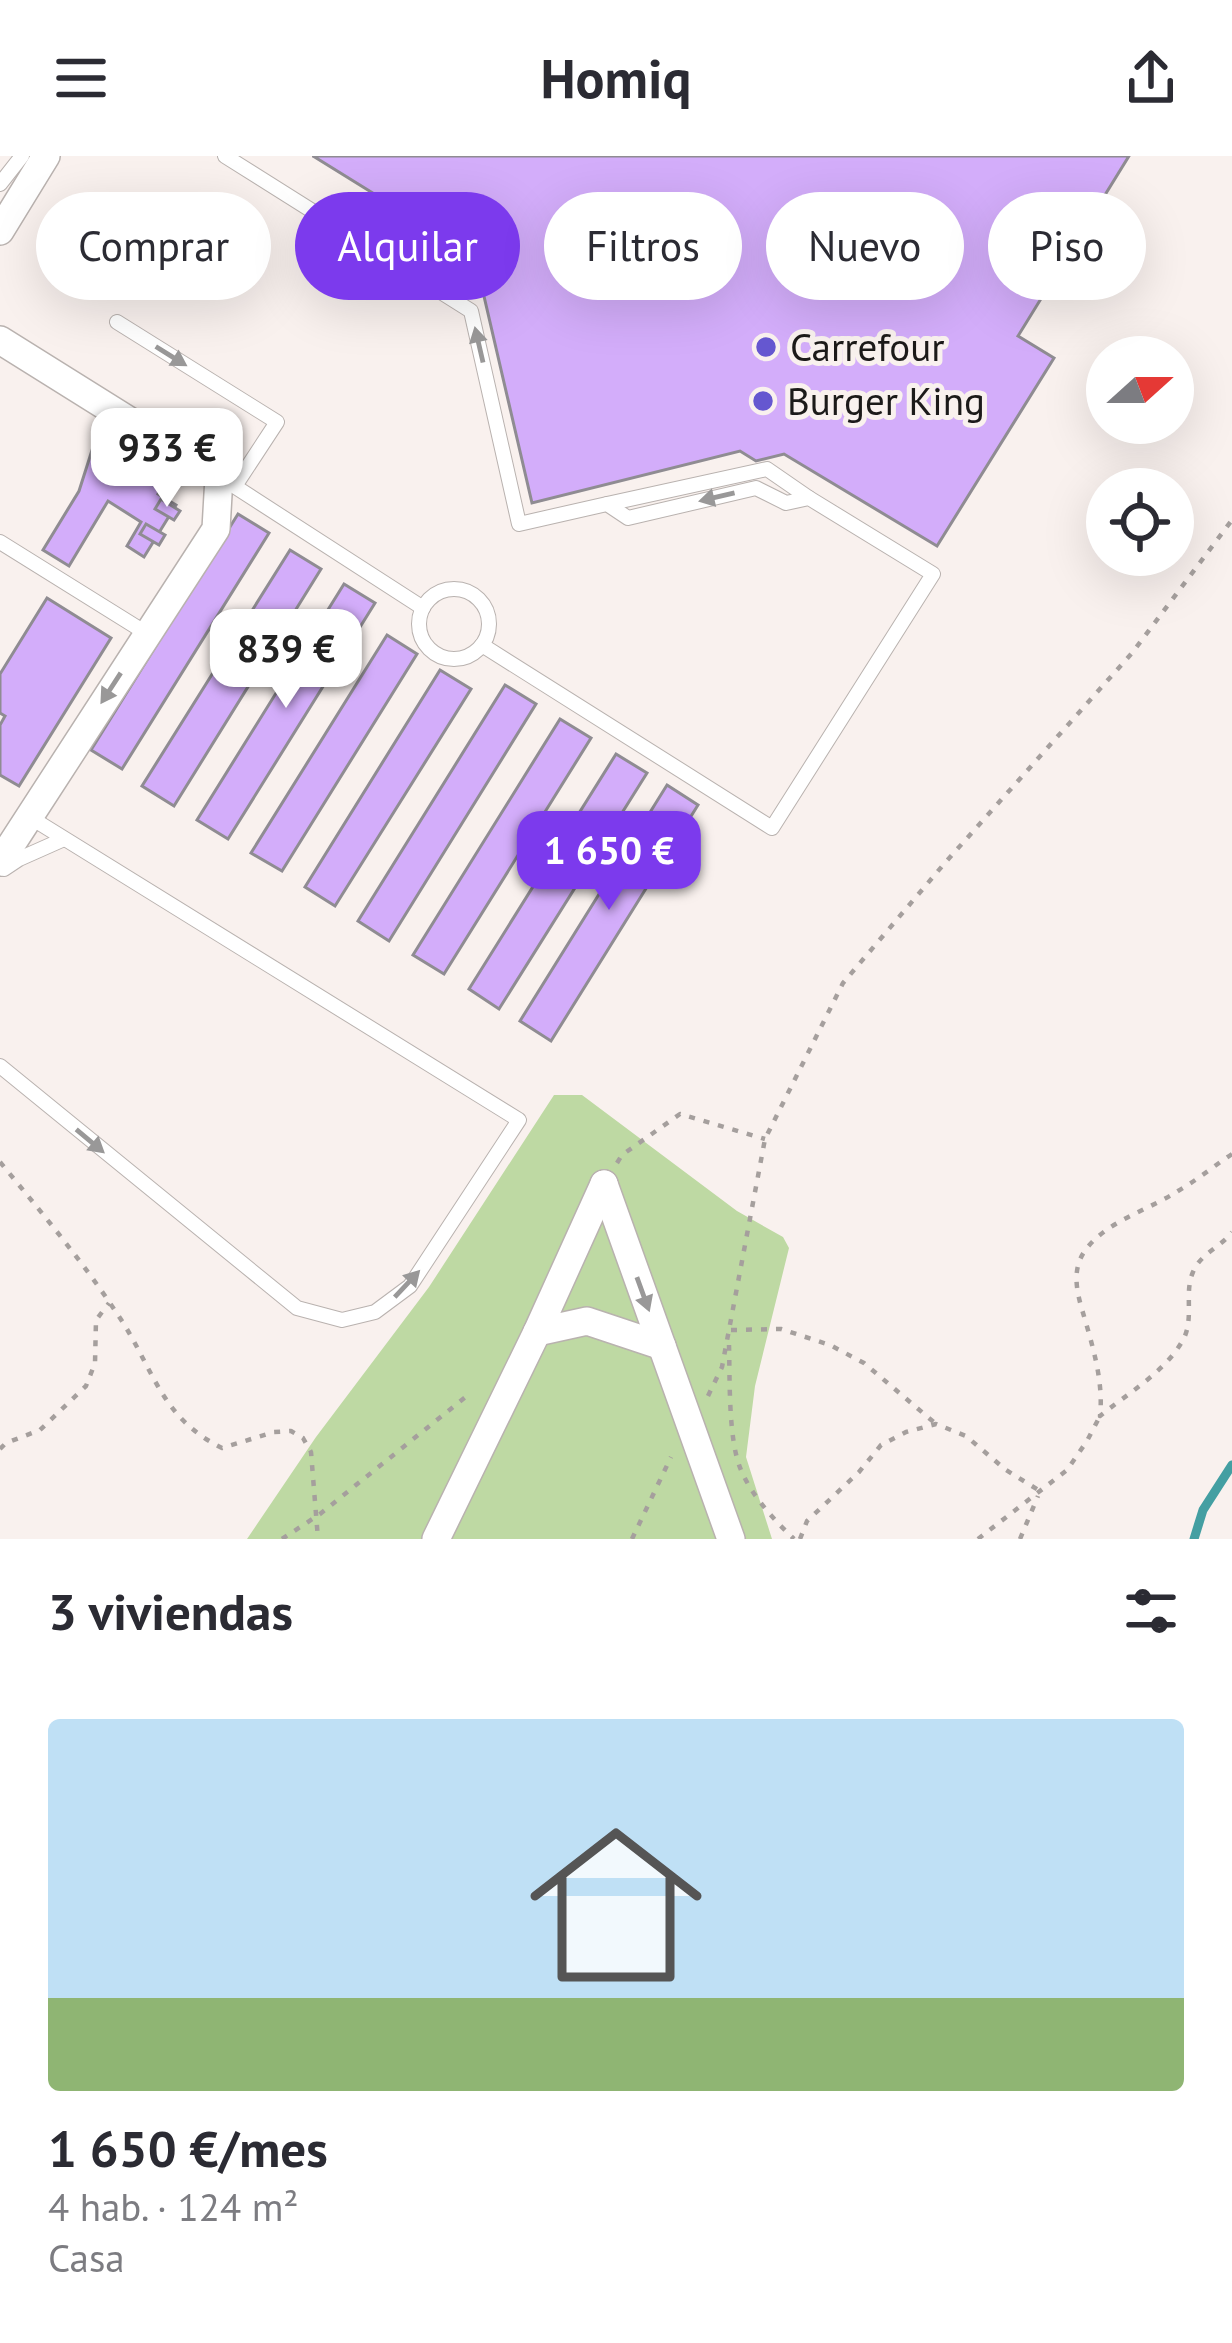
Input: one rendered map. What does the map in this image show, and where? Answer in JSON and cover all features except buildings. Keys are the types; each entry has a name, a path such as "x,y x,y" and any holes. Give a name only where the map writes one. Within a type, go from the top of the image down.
{"street":[{"path":"0,231 46,156"},
{"path":"0,340 227,482 215,529 0,862"},
{"path":"436,1539 604,1184"},
{"path":"604,1184 731,1539"},
{"path":"537,1332 587,1321 662,1346"}],"lane":[{"path":"0,184 22,156"},
{"path":"225,156 471,311 519,524 607,504 628,518 756,488 786,503 809,498 933,574 772,828 482,645"},
{"path":"117,322 277,422 227,482 423,608"},
{"path":"0,542 146,634"},
{"path":"446,590 471,593 486,611 487,635 482,645 462,658 439,656 422,638 423,608 446,590"},
{"path":"0,1066 297,1308 342,1320 375,1312 410,1286 519,1120 28,816"},
{"path":"0,873 64,839"}],"path":[{"path":"632,1539 670,1458 692,1429 722,1367 765,1139 843,983 1132,653 1232,520"},
{"path":"604,1184 622,1155 680,1114 765,1139"},
{"path":"978,1539 1066,1470 1100,1416 1102,1399 1075,1274 1084,1252 1106,1230 1178,1192 1232,1154"},
{"path":"0,1162 63,1237 123,1322 164,1400 202,1438 222,1448 274,1432 291,1431 303,1438 311,1452 318,1539"},
{"path":"1100,1416 1169,1358 1184,1338 1191,1275 1201,1258 1232,1232"},
{"path":"0,1449 40,1430 86,1386 95,1363 96,1320 109,1303"},
{"path":"729,1330 782,1329 830,1345 864,1364 936,1424 966,1436 1040,1491"},
{"path":"729,1330 731,1415 740,1469 773,1520 797,1539 807,1521 860,1472 881,1445 936,1424"},
{"path":"282,1539 468,1395"},
{"path":"1020,1539 1040,1491"}],"green space":[{"path":"554,1095 582,1095 737,1211 783,1237 789,1248 755,1386 746,1457 772,1539 247,1539 316,1437 429,1287"}],"waterway":[{"path":"1194,1539 1203,1510 1232,1465"}],"place":[{"name":"Carrefour","path":"766,347"},
{"name":"Burger King","path":"763,401"}]}
